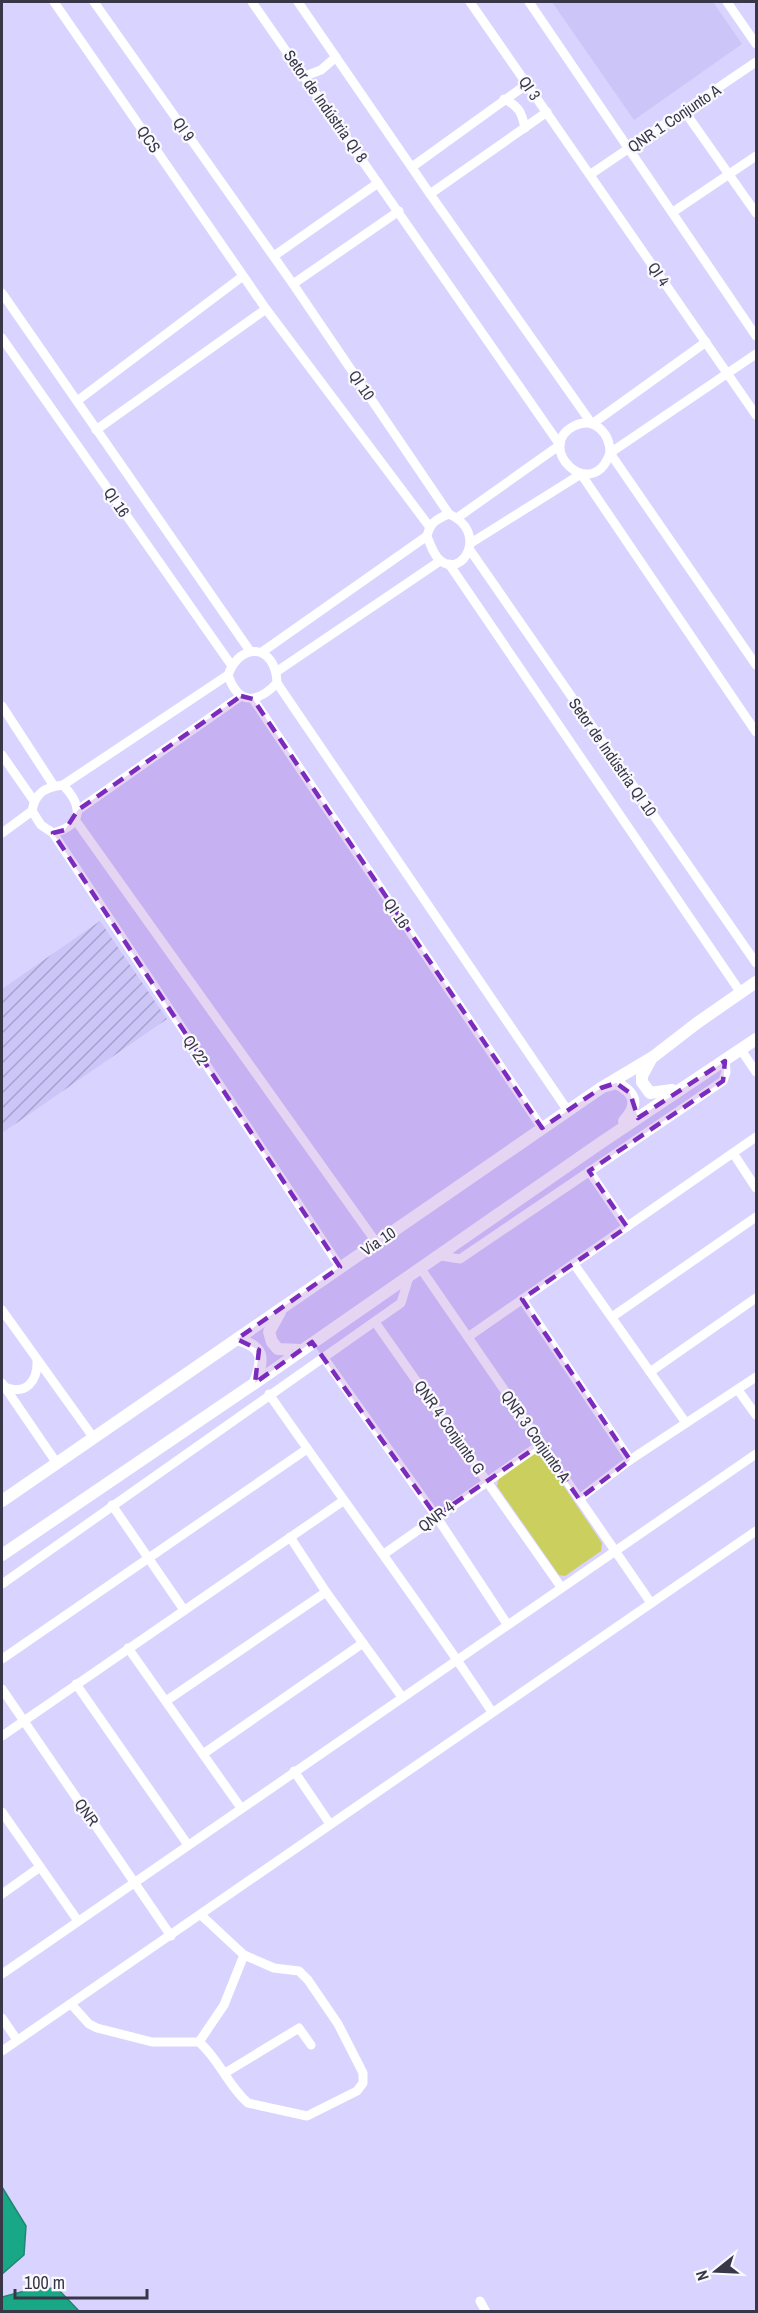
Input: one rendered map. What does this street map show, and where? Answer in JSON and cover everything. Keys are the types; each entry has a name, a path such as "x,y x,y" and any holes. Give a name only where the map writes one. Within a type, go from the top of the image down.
{"main road":[{"name":"Via 10","path":"2,1501 542,1128 601,1088 653,1057 756,982"},
{"path":"2,1555 441,1256 599,1144 756,1039"},
{"path":"653,1057 643,1070 642,1082 645,1088 650,1093 659,1093 683,1087"},
{"path":"599,1144 626,1119 634,1110 635,1105 630,1093 624,1087 616,1083 601,1088"},
{"path":"284,1306 269,1332 272,1342 278,1348 301,1350"},
{"path":"237,1339 250,1343 259,1350 261,1361 255,1383"}],"street":[{"name":"QCS","path":"54,2 266,309 428,531"},
{"name":"QI 9","path":"94,2 274,256"},
{"name":"Setor de Indústria QI 8","path":"252,2 305,75 560,446"},
{"path":"298,2 592,424"},
{"name":"QI 3","path":"470,2 591,174"},
{"path":"529,2 756,336"},
{"path":"727,2 756,44"},
{"path":"305,75 321,70 336,57"},
{"name":"QNR 1 Conjunto A","path":"591,174 756,62"},
{"path":"412,167 527,84"},
{"path":"504,99 516,104 522,113 525,128"},
{"path":"430,194 547,112"},
{"path":"685,112 756,213"},
{"path":"673,212 756,156"},
{"name":"QI 4","path":"591,174 756,415"},
{"path":"274,256 378,183"},
{"path":"294,284 399,211"},
{"name":"QI 10","path":"274,256 453,516"},
{"path":"77,401 243,276"},
{"path":"2,293 250,651"},
{"path":"96,430 266,309"},
{"name":"QI 16","path":"2,338 230,671"},
{"path":"592,424 706,342"},
{"path":"610,453 756,354"},
{"path":"276,672 445,562 462,561 470,547 581,474 601,469 607,462 610,443 607,435 592,424 581,423 571,427 564,435 560,446 565,464 581,474 756,732"},
{"path":"262,652 428,531 438,518 453,516 560,446"},
{"path":"610,453 756,665"},
{"path":"453,516 466,528 470,547"},
{"path":"428,531 445,562 741,993"},
{"name":"Setor de Indústria QI 10","path":"470,547 756,963"},
{"path":"2,833 33,806 41,790 59,785 230,671 239,657 250,651 262,652 273,662 277,683 568,1111"},
{"path":"230,671 232,688 241,696 253,699 267,694 277,683"},
{"path":"78,810 241,696"},
{"name":"QI 16","path":"253,699 542,1128"},
{"path":"2,706 59,785 73,795 78,810 76,821 65,830 53,833 41,825 33,806 2,755"},
{"path":"76,821 376,1242"},
{"name":"QI 22","path":"53,833 340,1267"},
{"path":"741,1050 756,1072"},
{"path":"441,1256 460,1259 723,1081 726,1072 725,1061"},
{"path":"468,1337 756,1137"},
{"path":"733,1153 756,1188"},
{"path":"589,1171 627,1227"},
{"path":"612,1317 756,1216"},
{"path":"574,1264 686,1423"},
{"name":"QNR 3 Conjunto A","path":"421,1269 651,1604"},
{"path":"2,1584 401,1303 409,1277"},
{"path":"650,1372 756,1298"},
{"path":"522,1299 630,1460"},
{"path":"2,1310 93,1437"},
{"name":"QNR 4 Conjunto G","path":"375,1322 487,1480 541,1444"},
{"path":"324,1358 436,1516 507,1624"},
{"path":"3,1385 16,1390 27,1388 32,1384 37,1369 37,1360"},
{"path":"579,1499 630,1460 756,1377"},
{"path":"3,1385 56,1462"},
{"path":"738,1390 756,1415"},
{"path":"269,1394 343,1501 384,1554 492,1712"},
{"path":"2,1659 307,1449"},
{"path":"2,1974 756,1454"},
{"path":"487,1480 561,1587"},
{"name":"QNR 4","path":"384,1554 487,1480"},
{"path":"2,1736 343,1501"},
{"path":"112,1505 184,1610"},
{"path":"2,2051 756,1531"},
{"path":"290,1538 402,1697"},
{"path":"166,1701 326,1592"},
{"path":"203,1754 363,1643"},
{"path":"128,1648 241,1808"},
{"path":"76,1684 188,1845"},
{"name":"QNR","path":"2,1689 171,1936"},
{"path":"294,1771 330,1824"},
{"path":"2,1814 78,1921"},
{"path":"2,1894 40,1867"},
{"path":"71,2004 89,2024 97,2028 152,2042 199,2042 211,2052 241,2097 248,2103 307,2116 357,2091 363,2083 363,2073 338,2024 309,1980 298,1971 274,1968 244,1955 201,1915"},
{"path":"199,2042 224,2005 244,1955"},
{"path":"2,2018 17,2040"},
{"path":"225,2073 300,2028 311,2045"},
{"path":"480,2301 486,2312"}],"highlighted area":[{"path":"241,696 253,699 542,1128 601,1088 616,1083 630,1093 638,1118 725,1061 723,1081 589,1171 627,1227 522,1299 630,1460 579,1499 541,1444 436,1516 312,1342 255,1383 259,1350 237,1339 340,1267 53,833 65,830 78,810"}],"shaded area":[{"path":"552,2 713,2 742,44 634,120"},
{"path":"100,921 167,1019 2,1133 2,989"},
{"path":"536,1452 542,1454 602,1543 601,1551 565,1576 559,1575 497,1486 499,1478"},
{"path":"2,2187 26,2226 24,2255 2,2274"},
{"path":"57,2288 79,2311 2,2311 2,2297 32,2289"}]}
